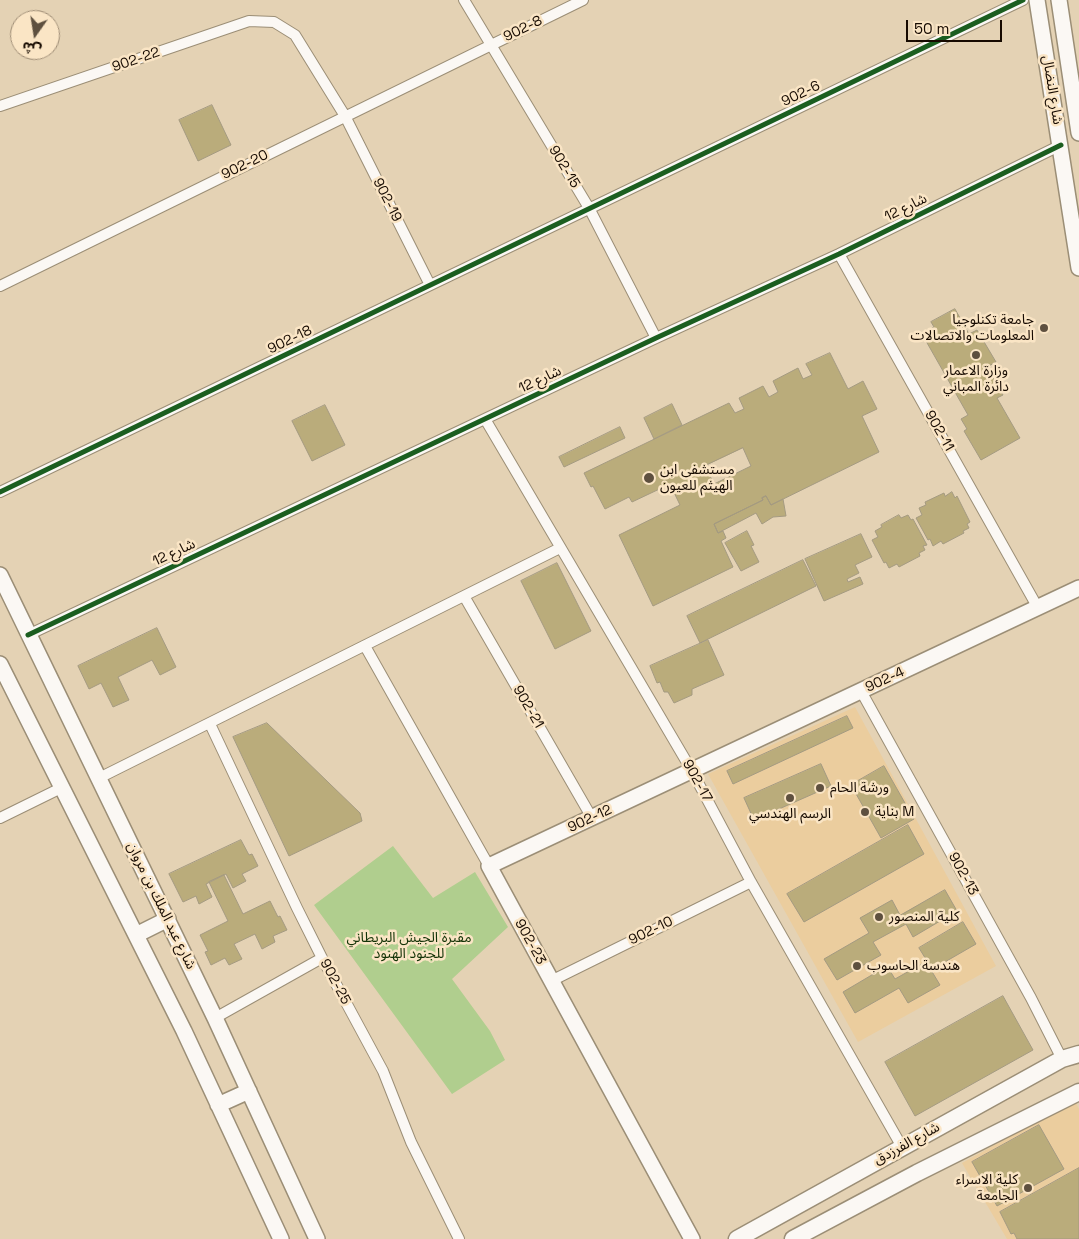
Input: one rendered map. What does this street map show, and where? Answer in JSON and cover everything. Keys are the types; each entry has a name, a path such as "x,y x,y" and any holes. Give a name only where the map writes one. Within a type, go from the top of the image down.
{"main road":[{"name":"شارع الفرزدق","path":"738,1239 1062,1059 1079,1054"},
{"path":"793,1239 917,1173 1079,1092"}],"street":[{"name":"902-15","path":"464,0 589,208 656,338"},
{"name":"902-8","path":"490,44 583,0"},
{"name":"902-6","path":"589,208 1023,0"},
{"name":"شارع النضال","path":"1037,0 1079,268"},
{"name":"شارع النضال","path":"1059,0 1079,133"},
{"name":"902-22","path":"0,106 249,21 274,22"},
{"name":"902-19","path":"274,22 295,35 345,116 430,285"},
{"name":"902-20","path":"0,286 490,44"},
{"name":"شارع 12","path":"28,634 656,338 839,254 1061,146"},
{"name":"902-18","path":"0,492 589,208"},
{"name":"902-11","path":"839,254 1038,608"},
{"name":"902-17","path":"486,419 692,771 751,882 902,1147"},
{"path":"99,778 560,548"},
{"name":"شارع عبد الملك بن مروان","path":"0,574 216,1018 317,1239"},
{"name":"902-4","path":"692,771 1079,588"},
{"name":"902-21","path":"464,596 592,818"},
{"name":"902-23","path":"365,646 489,866 692,1239"},
{"path":"0,664 184,1031 281,1239"},
{"name":"902-13","path":"861,691 1031,998 1062,1059"},
{"name":"902-25","path":"210,724 322,958 383,1071 411,1142 459,1239"},
{"name":"902-12","path":"489,866 692,771"},
{"path":"0,818 61,788"},
{"name":"902-10","path":"551,981 751,882"},
{"path":"136,934 168,919"},
{"path":"216,1018 322,958"},
{"path":"218,1105 249,1091"}],"shaded area":[{"name":"كلية المنصور","path":"855,707 996,966 858,1042 708,774"},
{"name":"كلية الاسراء الجامعة","path":"1073,1102 1076,1103 1079,1109 1079,1239 1007,1239 962,1163"}],"green space":[{"name":"مقبرة الجيش البريطاني للجنود الهنود","path":"393,846 433,898 475,872 508,927 452,979 490,1031 505,1060 452,1094 314,905"}],"building":[{"path":"212,105 231,145 198,161 179,120"},
{"path":"955,309 969,334 977,330 996,362 987,367 1003,395 997,398 1020,438 981,460 964,431 967,429 961,419 968,415 922,334 934,327 931,322"},
{"name":"مستشفى ابن الهيثم للعيون","path":"830,353 848,389 863,381 877,409 862,416 879,452 771,505 766,496 762,498 763,500 714,524 718,533 723,531 726,538 721,541 733,567 653,606 619,535 680,505 670,484 632,502 629,497 605,509 584,473 729,403 735,413 744,409 739,398 763,386 769,397 778,392 773,381 798,368 803,379 812,375 806,364","holes":["743,448 751,466 714,484 705,466"]},
{"path":"672,404 682,425 654,439 644,418"},
{"path":"325,405 345,445 312,461 292,421"},
{"path":"620,427 625,438 564,467 559,457"},
{"path":"952,492 955,498 957,496 970,522 967,524 969,528 963,531 964,533 943,544 941,541 933,546 916,518 922,515 919,508 926,505 925,502 944,493 945,496"},
{"path":"766,496 771,505 783,499 786,516 773,517 762,524 756,513 718,533 714,524 763,500 762,498"},
{"path":"899,515 901,518 908,515 911,520 913,519 927,545 923,546 925,550 919,553 920,556 899,567 897,564 889,568 886,562 884,563 872,540 878,537 875,531 882,527 881,525"},
{"path":"747,531 754,545 751,546 759,562 741,571 725,543"},
{"path":"861,534 872,557 855,565 859,573 847,579 848,582 860,577 863,584 824,601 805,559"},
{"path":"803,560 816,586 700,643 687,616"},
{"path":"557,563 591,631 555,649 521,581"},
{"path":"157,628 176,667 160,675 152,660 118,677 129,700 113,707 101,683 89,689 78,666"},
{"path":"708,640 724,675 692,689 692,695 674,703 668,692 664,692 660,682 657,683 650,666"},
{"path":"847,716 853,728 733,784 727,771"},
{"path":"267,723 360,813 362,821 289,856 233,737"},
{"path":"821,764 831,786 754,820 744,798"},
{"path":"884,766 914,819 881,838 851,785"},
{"path":"908,825 924,854 804,922 787,894"},
{"path":"241,840 249,855 252,854 258,866 242,874 246,881 233,888 226,874 206,884 212,897 199,904 196,896 183,902 169,874"},
{"path":"224,875 243,914 270,901 287,930 273,936 275,942 262,949 255,934 234,944 242,959 229,965 225,958 211,965 205,952 208,951 200,935 228,921 209,882"},
{"path":"945,890 957,911 913,937 906,924 873,942 881,955 837,980 824,959 869,933 860,918 892,900 900,915"},
{"path":"963,922 976,944 931,970 940,985 908,1003 899,988 855,1013 843,992 887,966 895,979 927,961 919,948"},
{"path":"1003,996 1033,1050 915,1116 885,1062"},
{"path":"1039,1125 1064,1169 997,1206 972,1162"},
{"path":"1079,1168 1079,1239 1017,1239 1014,1233 1011,1234 1000,1212"}],"cycle path":[{"path":"0,492 1023,0"},
{"path":"28,635 656,338 839,254 1061,145"}],"place":[{"name":"جامعة تكنلوجيا المعلومات والاتصالات","path":"1044,328"},
{"name":"وزارة الاعمار دائرة المباني","path":"976,355"},
{"name":"مستشفى ابن الهيثم للعيون","path":"649,478"},
{"name":"ورشة الحام","path":"820,788"},
{"name":"الرسم الهندسي","path":"790,798"},
{"name":"بناية M","path":"865,812"},
{"name":"كلية المنصور","path":"879,917"},
{"name":"هندسة الحاسوب","path":"857,966"},
{"name":"كلية الاسراء الجامعة","path":"1028,1188"}]}
